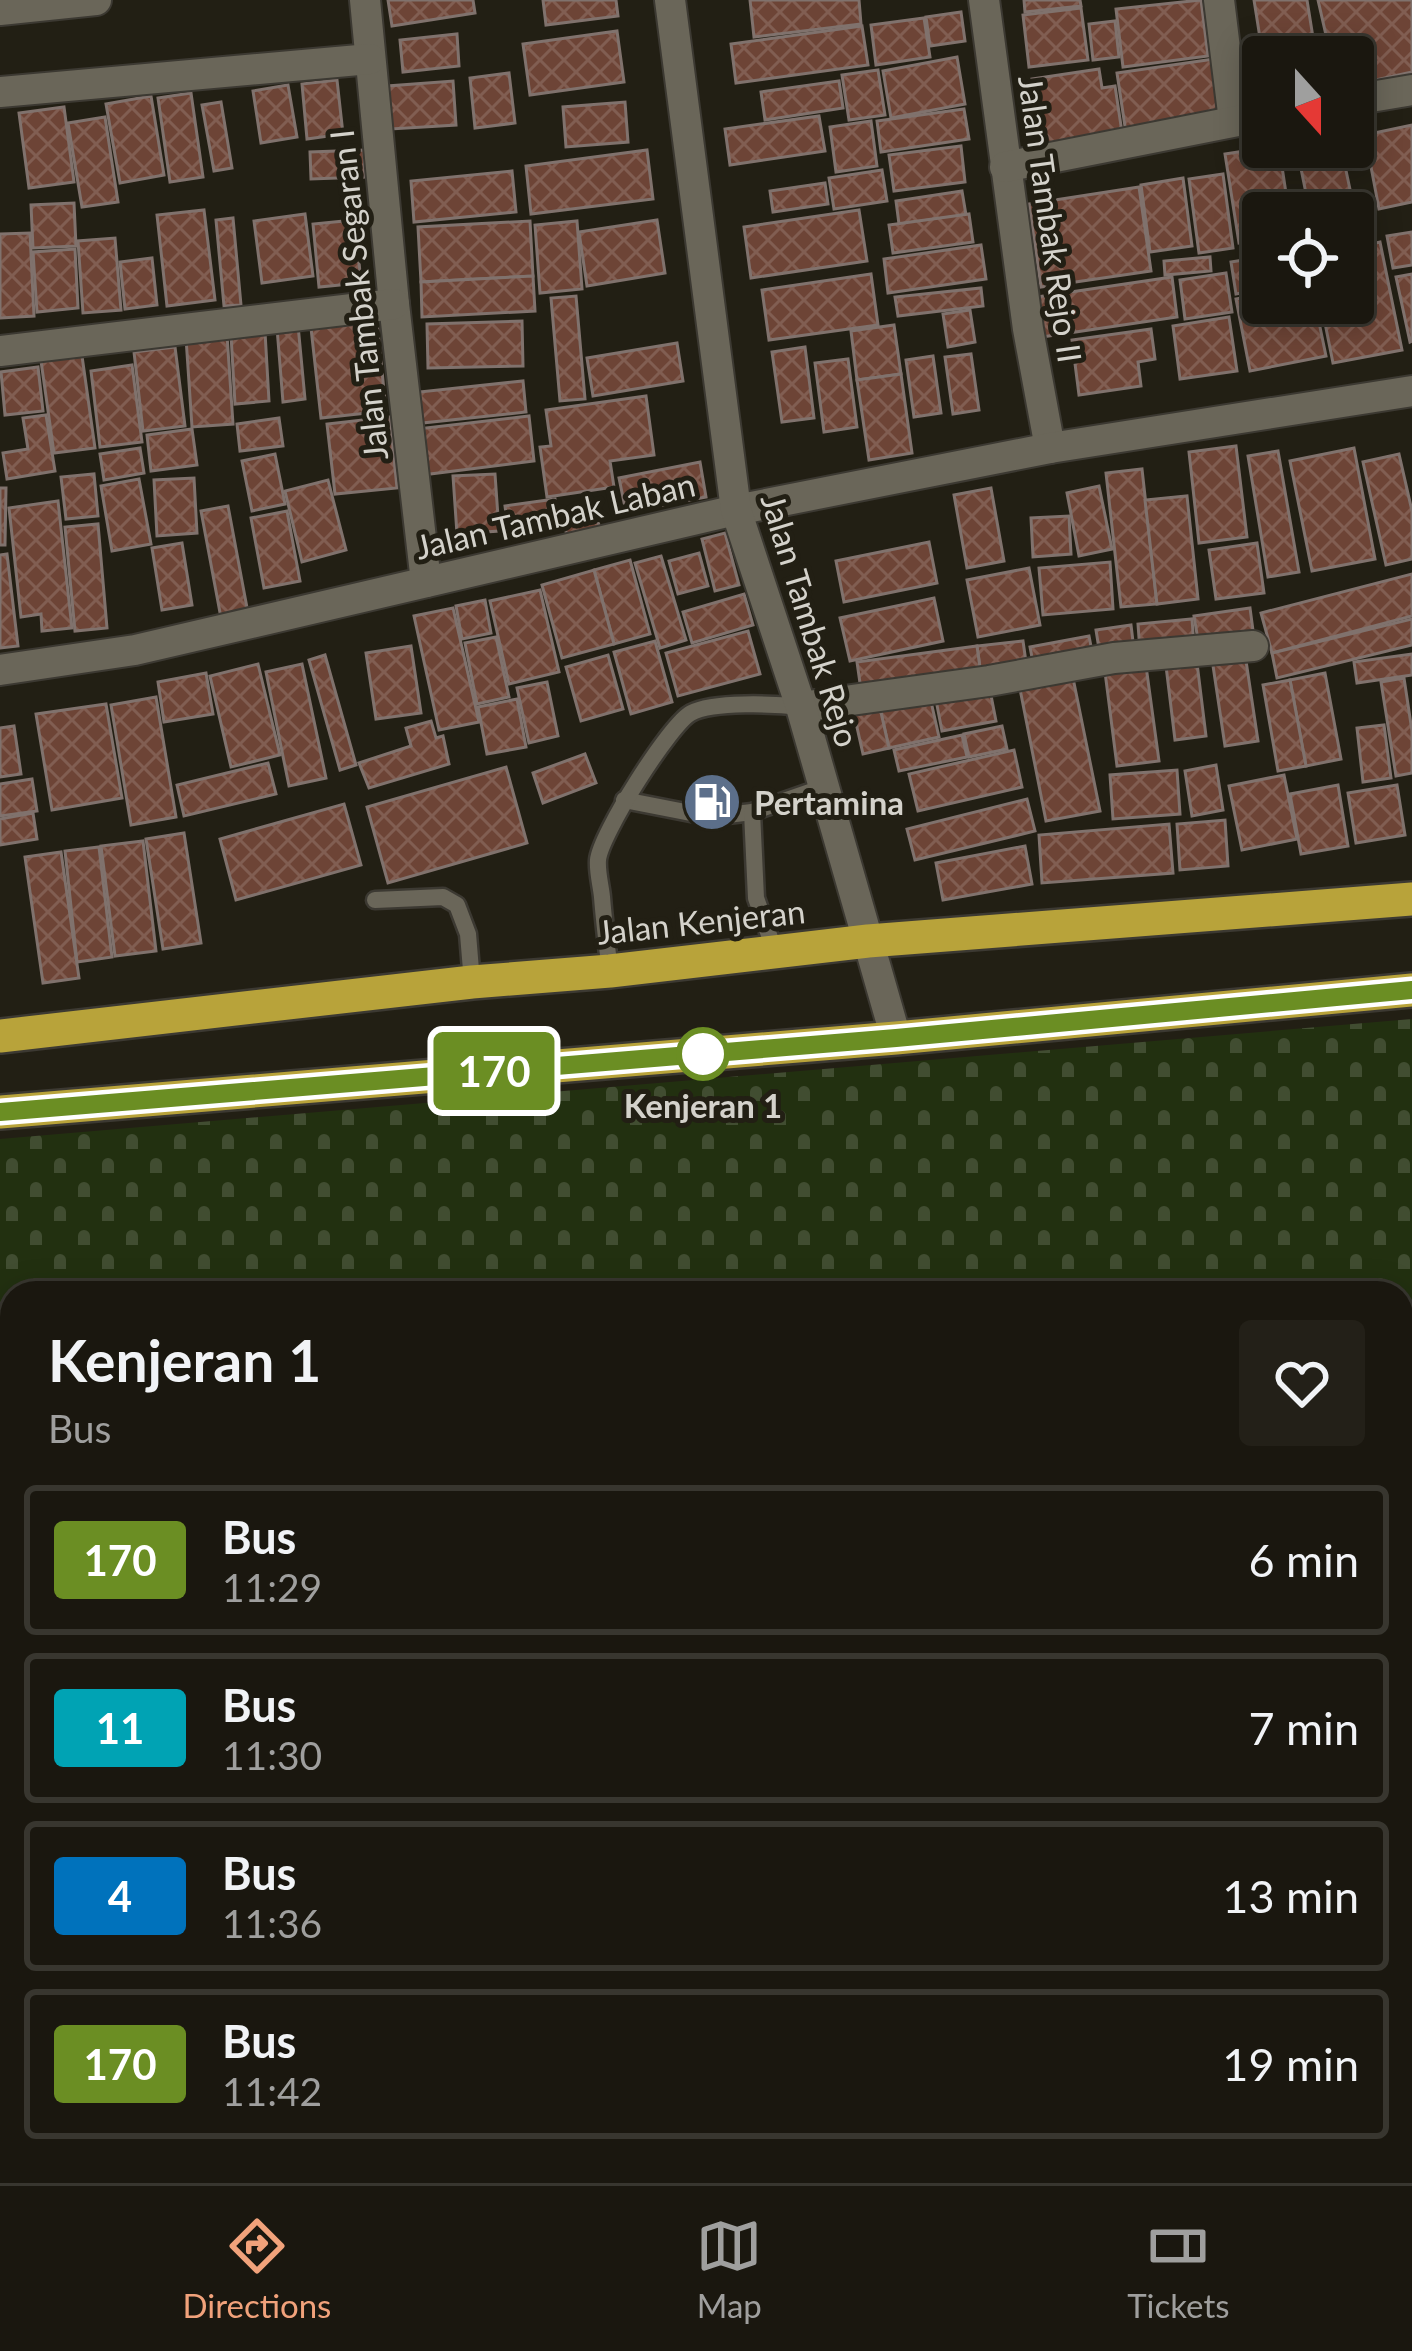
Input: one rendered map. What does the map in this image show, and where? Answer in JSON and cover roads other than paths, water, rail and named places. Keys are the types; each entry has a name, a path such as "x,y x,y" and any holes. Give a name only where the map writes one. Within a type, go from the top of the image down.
{"highway":[{"name":"Jalan Kenjeran","path":"0,1036 868,941 1412,899"},
{"path":"0,1112 1412,990"}],"street":[{"path":"0,10 96,0"},
{"name":"Jalan Tambak Segaran I","path":"365,0 426,582"},
{"name":"Jalan Tambak Rejo","path":"670,0 736,510 801,706 896,1038"},
{"name":"Jalan Tambak Rejo II","path":"984,0 1028,329 1050,448"},
{"path":"1219,0 1242,94"},
{"path":"0,92 370,59"},
{"path":"1374,96 1412,90"},
{"path":"1005,167 1242,120"},
{"path":"0,351 394,304"},
{"name":"Jalan Tambak Laban","path":"0,670 135,650 736,510 1050,448 1412,392"},
{"path":"801,706 989,681 1114,658 1253,646"}],"lane":[{"path":"610,971 598,859 624,800 688,714 706,707 801,706"},
{"path":"624,800 711,817 752,812 824,787"},
{"path":"752,812 756,898 775,953"},
{"path":"375,900 443,897 458,905 468,934 472,982"}],"place":[{"name":"Pertamina","path":"712,802"},
{"name":"Kenjeran 1","path":"703,1054"}]}
